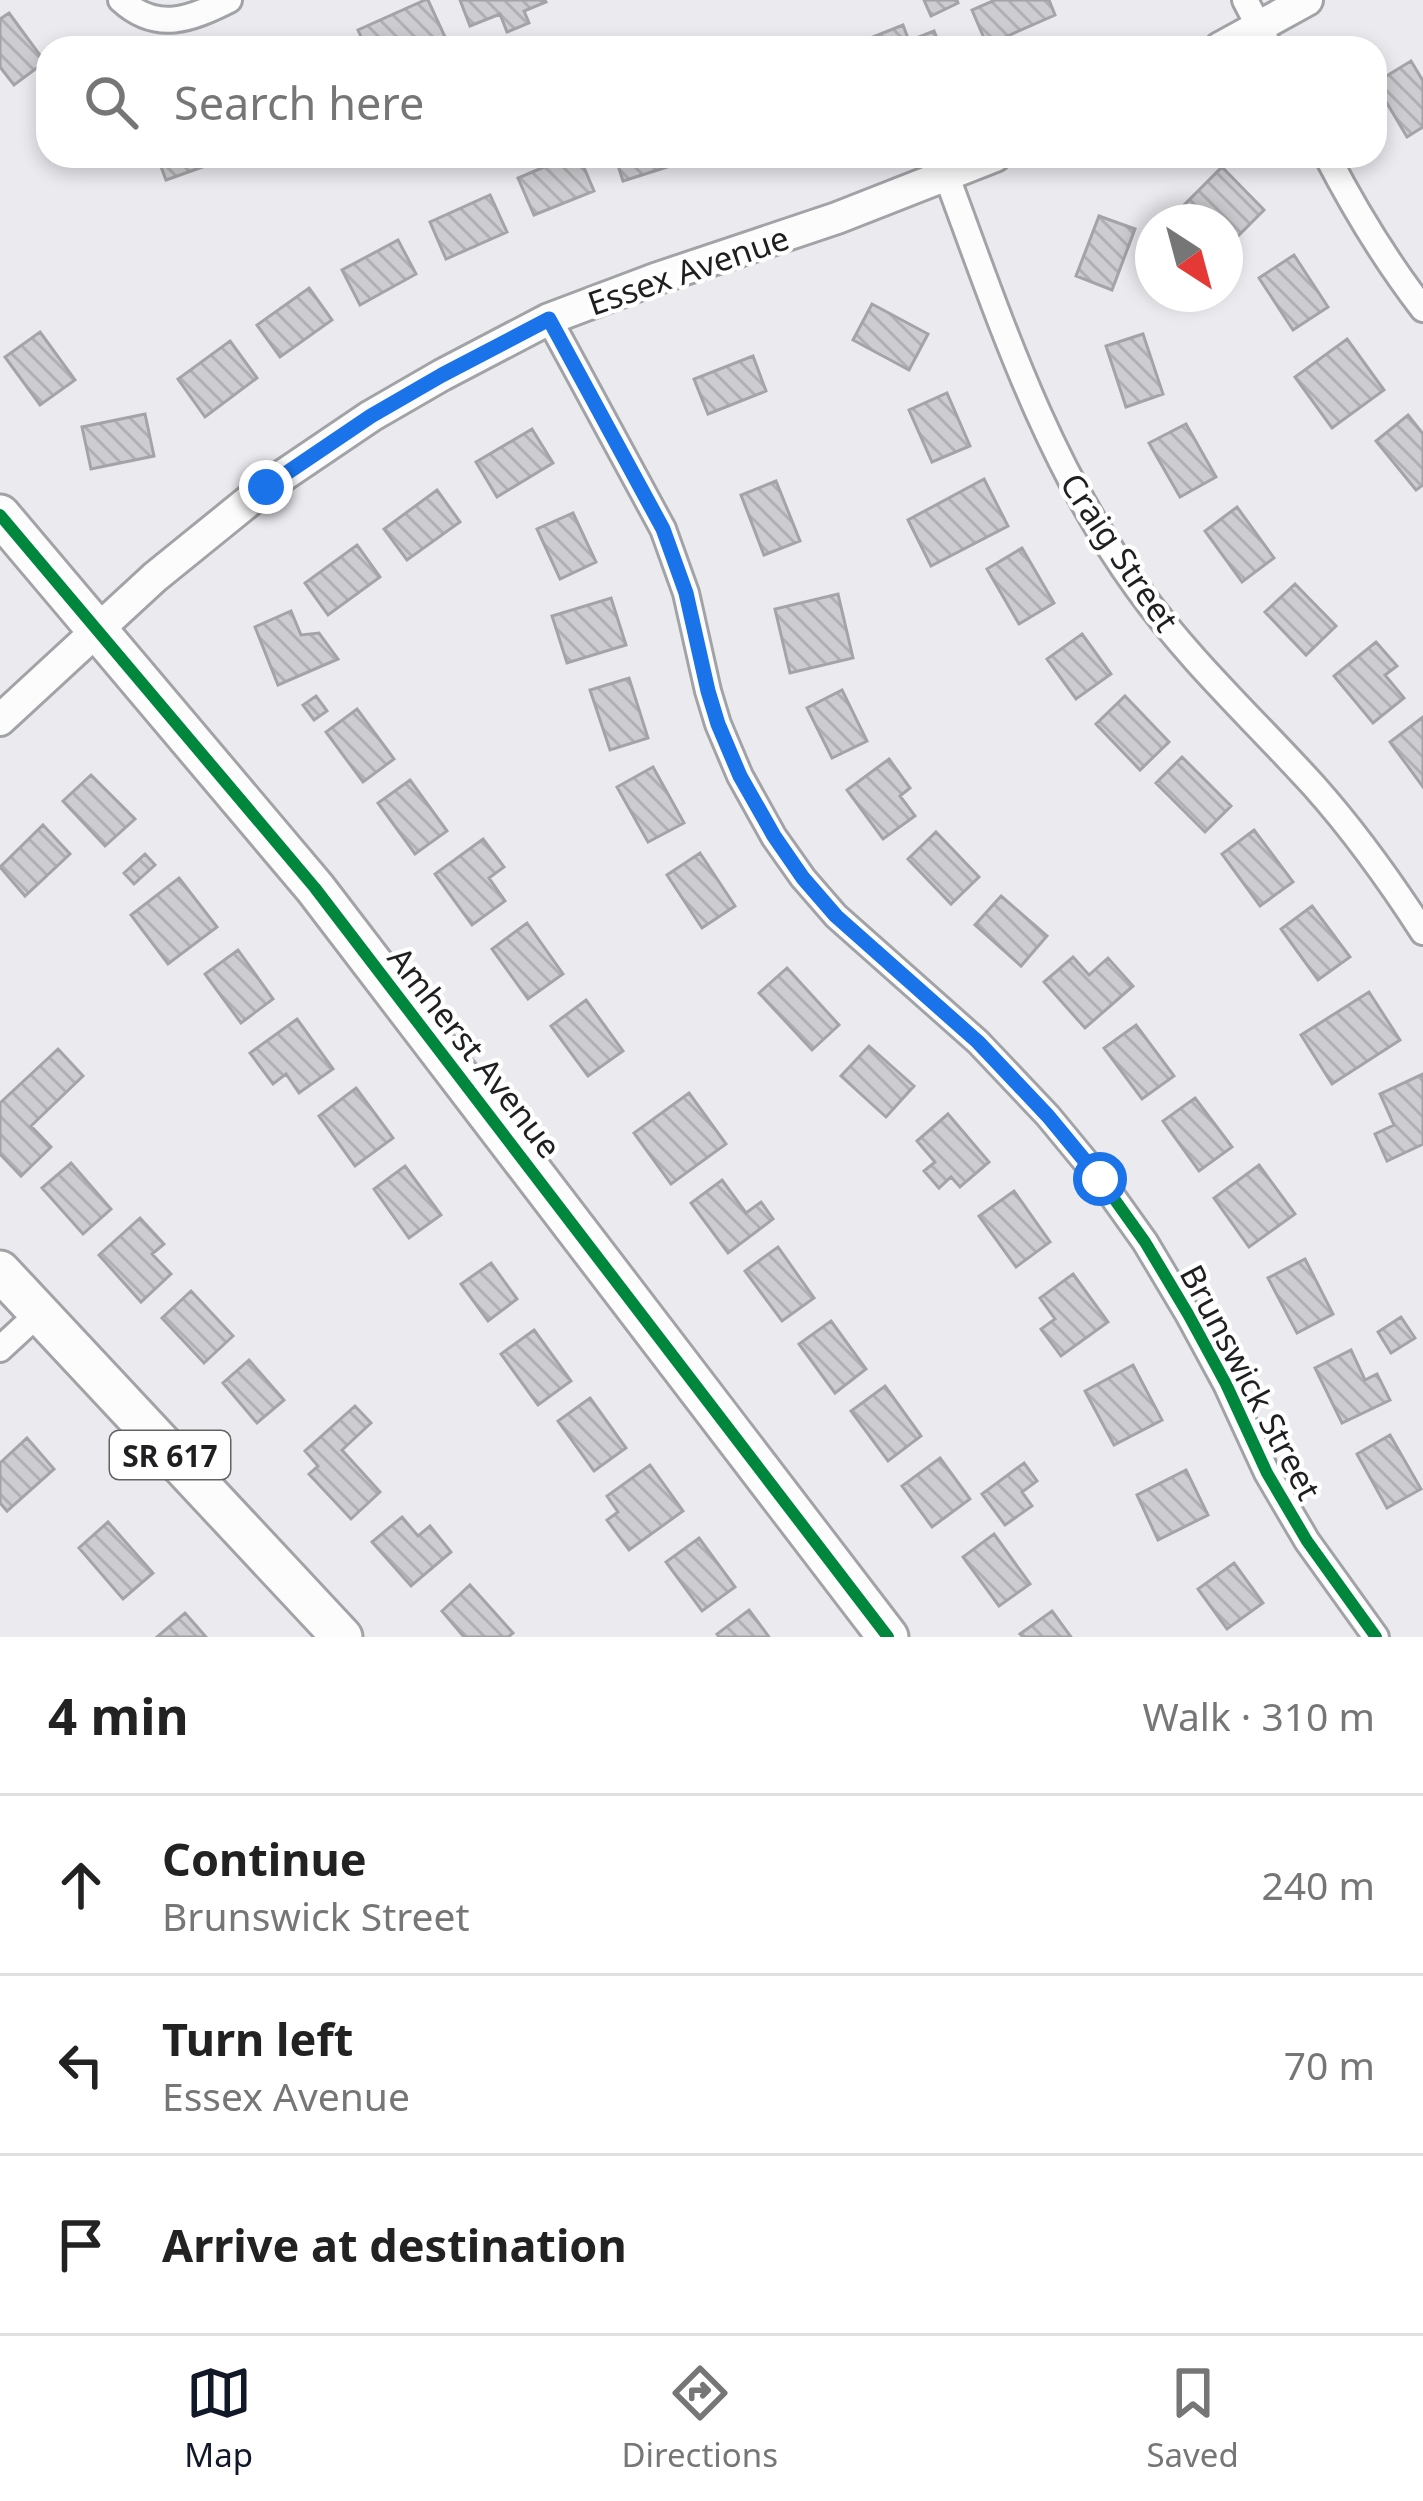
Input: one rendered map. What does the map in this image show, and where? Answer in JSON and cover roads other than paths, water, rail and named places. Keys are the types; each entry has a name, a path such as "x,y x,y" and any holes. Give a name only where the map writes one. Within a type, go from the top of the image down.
{"main road":[{"name":"Amherst Avenue","path":"0,515 315,888 888,1637"},
{"name":"SR 617","path":"0,1271 342,1637"}],"street":[{"path":"121,0 158,20 193,18 229,0"},
{"path":"1258,25 1306,0"},
{"name":"Essex Avenue","path":"0,720 155,577 266,487 442,375 549,319 966,168"},
{"path":"1333,168 1423,309"},
{"name":"Craig Street","path":"946,176 1023,384 1106,543 1174,635 1356,836 1423,932"},
{"name":"Brunswick Street","path":"549,319 663,529 686,593 718,724 774,836 836,916 978,1042 1100,1179 1188,1314 1306,1541 1376,1637"},
{"path":"0,1349 38,1314"}]}
